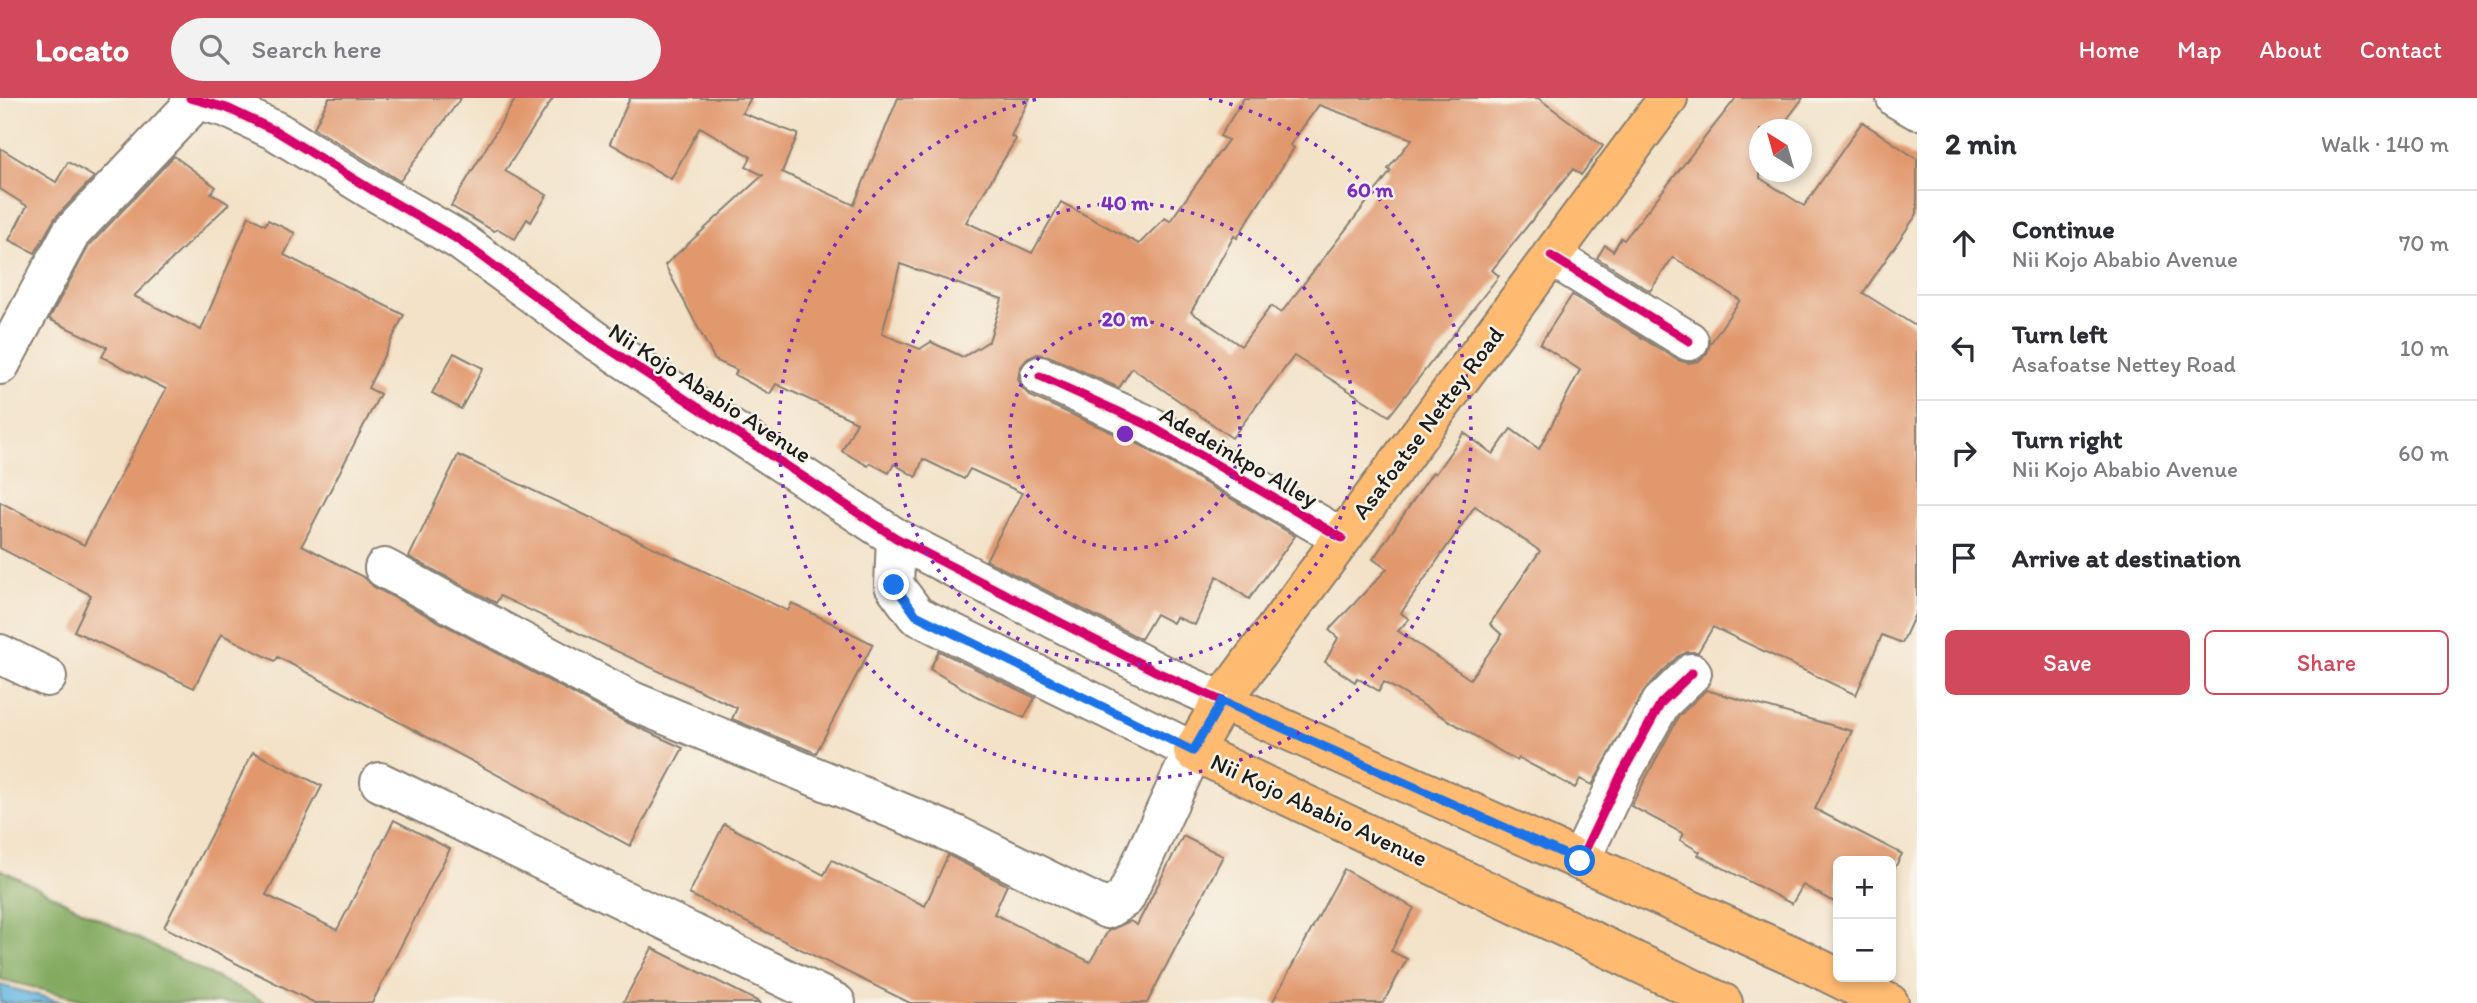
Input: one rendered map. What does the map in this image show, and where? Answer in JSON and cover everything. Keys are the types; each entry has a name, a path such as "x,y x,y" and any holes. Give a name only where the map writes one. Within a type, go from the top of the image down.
{"main road":[{"name":"Asafoatse Nettey Road","path":"1193,751 1222,701 1668,98"},
{"name":"Nii Kojo Ababio Avenue","path":"1222,701 1794,956 1889,1003"},
{"name":"Nii Kojo Ababio Avenue","path":"1193,751 1723,1003"}],"street":[{"path":"1896,98 1917,110"},
{"path":"0,365 71,233 195,99"},
{"name":"Nii Kojo Ababio Avenue","path":"195,99 227,108 276,131 459,240 594,339 896,538 1157,672 1222,701"},
{"path":"1551,256 1689,341"},
{"name":"Adedeinkpo Alley","path":"1040,376 1150,426 1342,538"},
{"name":"Nii Kojo Ababio Avenue","path":"896,538 894,585 916,615 1193,751"},
{"path":"384,568 632,701 956,835 1107,909 1125,898 1193,751"},
{"path":"0,654 47,677"},
{"path":"1580,861 1621,775 1661,703 1692,673"},
{"path":"380,782 836,1003"}],"green space":[{"path":"0,869 267,1003 95,1003 0,979"}],"water":[{"path":"0,985 66,1003 0,1003"}],"building":[{"path":"329,98 461,98 400,181 314,128"},
{"path":"516,98 553,98 505,171 547,195 531,222 527,219 515,239 498,229 494,231 451,206"},
{"path":"630,98 751,98 742,113 798,134 782,172 854,205 898,98 1030,98 1011,136 1016,139 966,222 1032,253 1061,202 1139,244 1165,218 1170,221 1228,140 1220,136 1244,98 1538,98 1603,146 1581,175 1573,169 1492,270 1499,276 1389,416 1294,356 1232,438 1132,368 1119,388 1049,356 1037,354 1027,359 1020,368 1018,379 1030,396 1140,445 1295,536 1249,599 1217,576 1195,625 1176,617 1173,623 1156,614 1141,639 986,560 1022,493 970,469 964,479 923,459 916,477 894,464 889,473 870,463 868,466 842,451 857,422 776,384 770,394 735,375 737,370 715,360 665,265 763,175 746,167 751,157 700,127 671,179 610,143","holes":["1319,105 1412,139 1388,169 1391,171 1281,313 1271,306 1241,346 1191,312 1234,236 1237,238 1294,148 1290,145","900,264 1002,299 989,341 963,357 931,342 920,349 882,334"]},
{"path":"1736,98 1803,98 1787,119 1749,119 1749,182 1766,182 1804,206 1862,122 1917,159 1917,214 1863,293 1917,327 1917,610 1902,643 1882,635 1856,695 1713,627 1698,652 1687,652 1677,657 1646,688 1592,785 1580,779 1575,788 1519,758 1517,761 1384,682 1379,691 1357,678 1355,682 1325,662 1338,638 1329,630 1387,569 1373,559 1433,472 1435,474 1464,433 1493,454 1511,429 1539,449 1580,370 1540,344 1572,295 1678,360 1688,363 1699,361 1707,353 1710,344 1740,300 1673,257 1650,291 1597,258 1605,245 1613,251 1621,238 1624,240","holes":["1475,506 1540,551 1490,624 1502,635 1470,679 1398,631 1409,619 1401,613"]},
{"path":"0,148 56,182 68,162 94,177 55,218 35,253 9,240 27,206 0,189"},
{"path":"174,156 216,187 211,193 229,204 134,296 201,330 249,216 265,225 268,220 295,233 284,255 404,315 368,388 380,394 302,545 365,578 374,587 622,720 683,748 630,846 278,657 275,661 221,634 194,688 74,631 91,595 0,548 0,502 84,545 166,389 102,357 107,347 49,319 89,246"},
{"path":"454,353 483,368 461,409 432,393"},
{"path":"458,455 788,611 792,603 873,644 816,753 732,719 737,708 500,596 496,603 409,557"},
{"path":"939,651 1035,698 1024,718 976,696 930,669"},
{"path":"1706,690 1852,731 1815,809 1902,854 1896,865 1896,856 1833,856 1833,901 1803,885 1792,904 1698,855 1700,852 1680,840 1684,834 1631,806 1679,716"},
{"path":"253,752 322,786 266,895 337,930 394,820 450,849 372,1003 315,1003 164,927"},
{"path":"724,824 824,875 832,860 925,906 948,855 1007,885 994,914 1090,962 1108,931 1130,921 1137,925 1183,836 1223,856 1147,1003 910,1003 689,894"},
{"path":"1344,869 1414,908 1391,951 1407,959 1383,1003 1272,1003"},
{"path":"652,948 761,1003 623,1003"}],"cycle path":[{"path":"190,98 227,108 276,131 459,240 594,339 896,538 1157,672 1222,701"},
{"path":"1551,256 1689,341"},
{"path":"1040,376 1150,426 1342,538"},
{"path":"1580,861 1621,775 1661,703 1692,673"}],"route":[{"path":"894,585 916,615 1193,751 1222,701 1580,861"}]}
